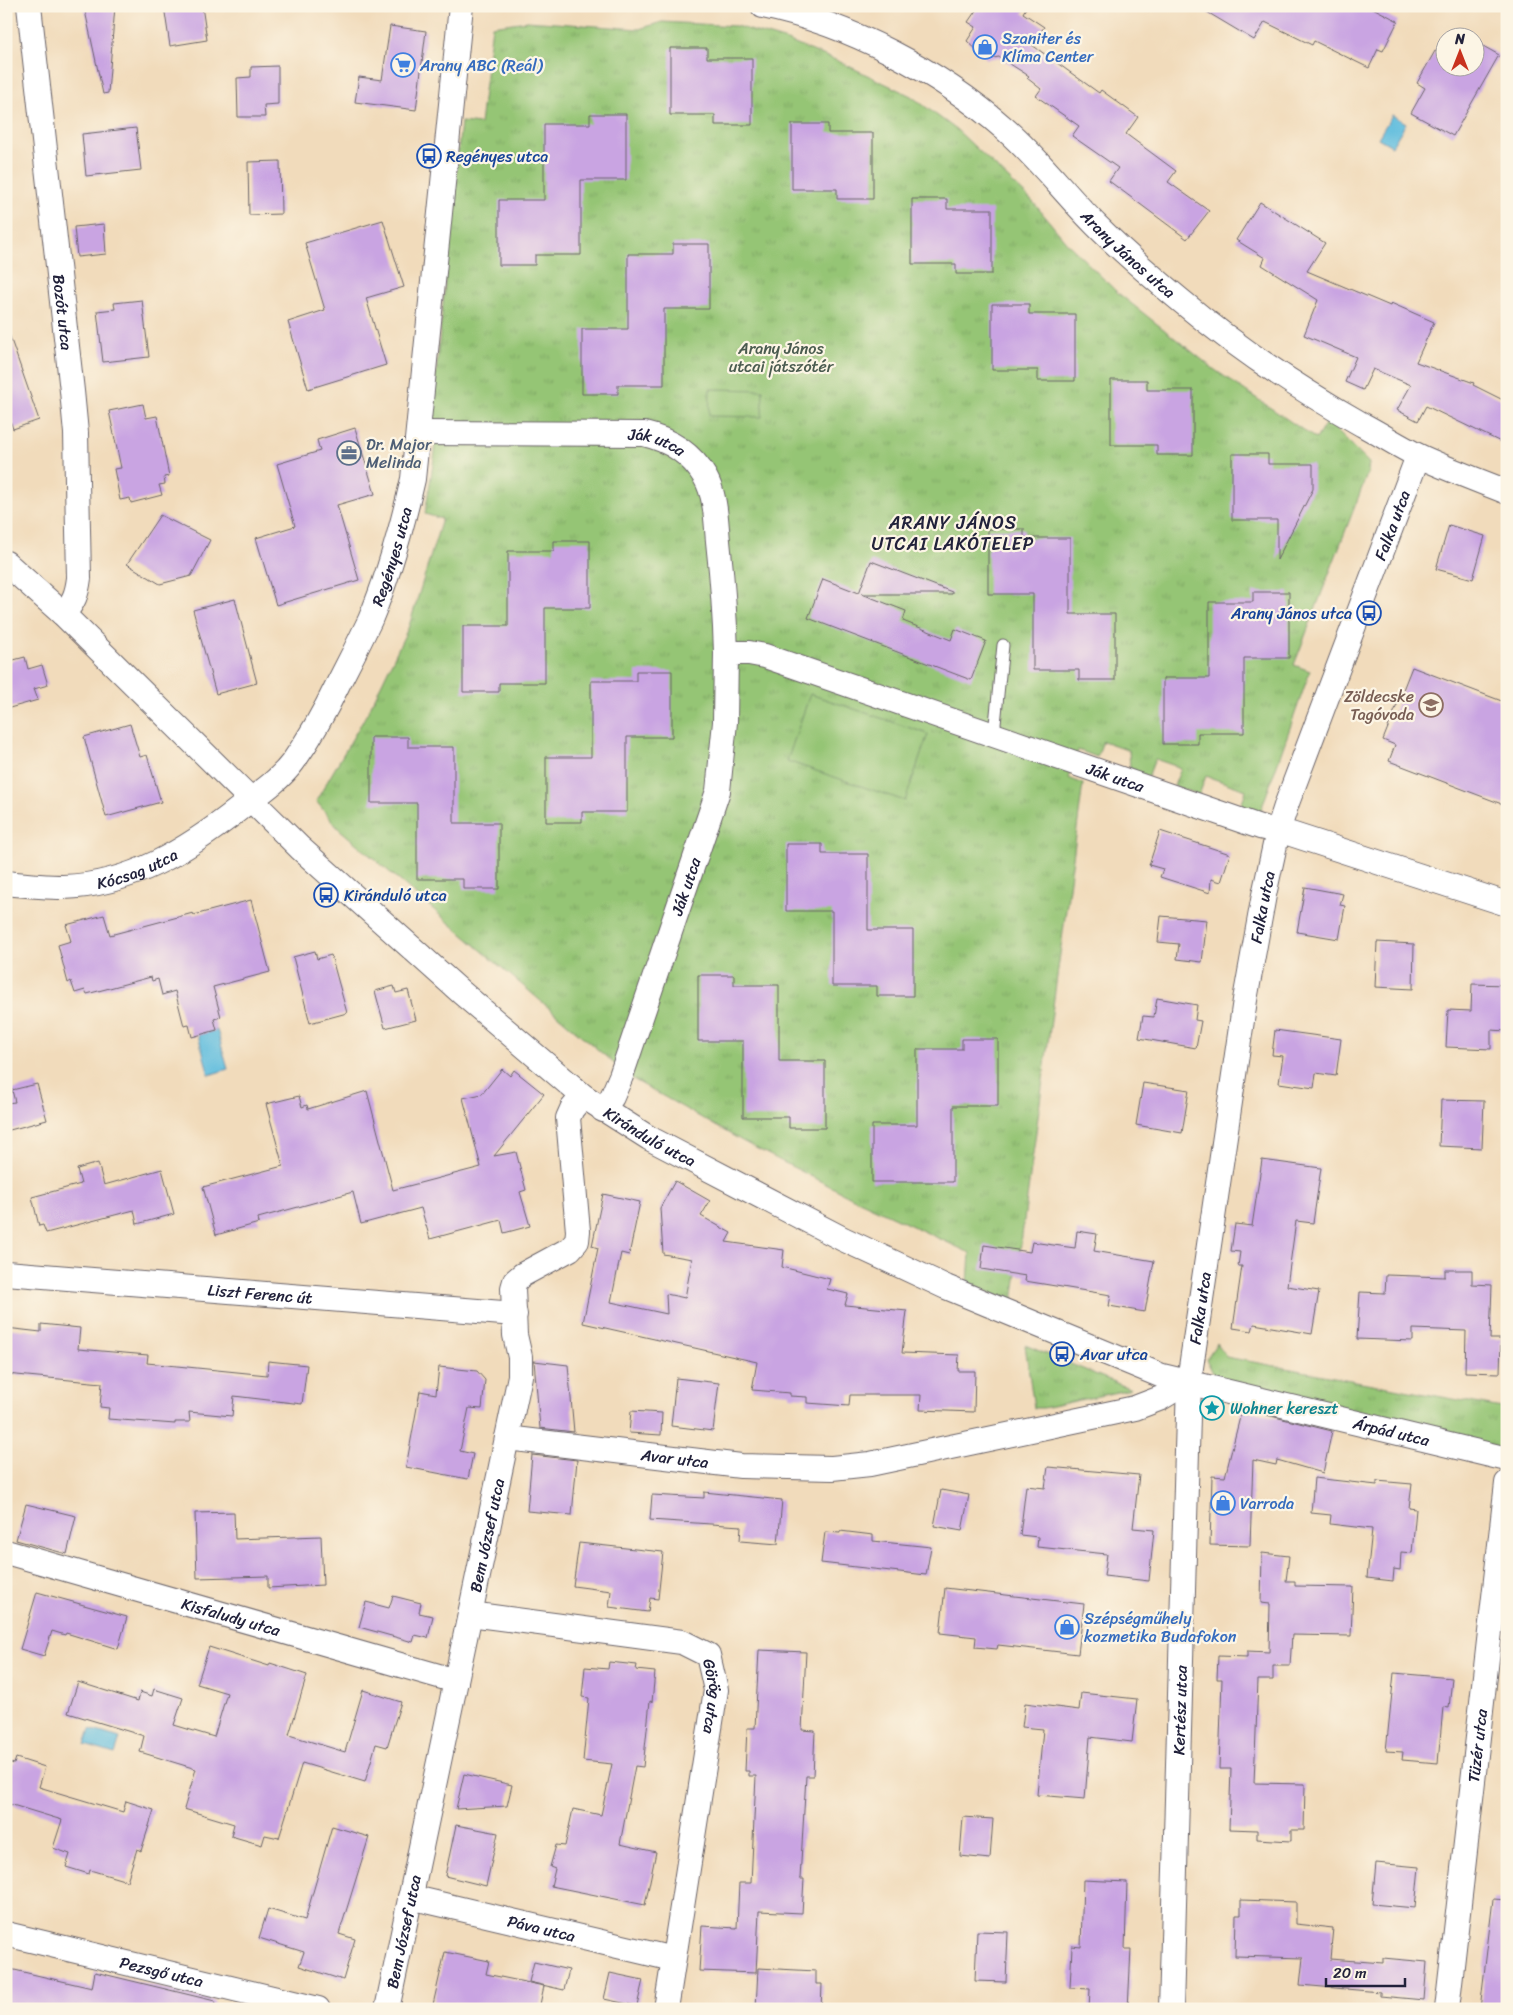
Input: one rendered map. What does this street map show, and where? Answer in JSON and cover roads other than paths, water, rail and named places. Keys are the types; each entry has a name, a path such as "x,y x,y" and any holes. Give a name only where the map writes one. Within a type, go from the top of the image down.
{"street":[{"name":"Bozót utca","path":"29,6 76,433 79,578 77,593 73,603 63,614"},
{"name":"Regényes utca","path":"250,800 276,780 292,764 330,701 370,619 404,515 413,479 461,6"},
{"name":"Arany János utca","path":"763,6 792,12 876,44 912,62 947,83 1007,130 1037,159 1095,224 1182,302 1255,358 1294,384 1418,456 1507,492"},
{"name":"Ják utca","path":"418,433 644,434 662,438 681,450 695,463 705,477 714,504 724,595 726,653 725,722 718,791 621,1076 612,1097 603,1110"},
{"name":"Falka utca","path":"1189,1381 1245,1000 1278,831 1418,456"},
{"name":"Kiránduló utca","path":"6,563 63,614 300,848 462,993 583,1096 603,1110 667,1148 843,1238 946,1288 1162,1376 1189,1381"},
{"name":"Ják utca","path":"726,653 749,653 765,656 1260,827 1278,831 1507,904"},
{"name":"Kócsag utca","path":"6,883 62,887 90,884 128,876 181,851 209,833 250,800"},
{"name":"Bem József utca","path":"387,2009 520,1376 520,1357 515,1335 513,1288 515,1281 522,1275 570,1249 577,1241 578,1231 568,1118 572,1109 583,1096"},
{"name":"Liszt Ferenc út","path":"6,1273 515,1314"},
{"name":"Avar utca","path":"507,1438 741,1466 832,1468 870,1464 1135,1408 1161,1398 1189,1381"},
{"name":"Árpád utca","path":"1189,1381 1507,1458"},
{"name":"Kertész utca","path":"1170,2009 1189,1381"},
{"name":"Tüzér utca","path":"1447,2009 1507,1483"},
{"name":"Kisfaludy utca","path":"6,1552 456,1681"},
{"name":"Görög utca","path":"470,1614 682,1642 708,1654 716,1690 666,2009"},
{"name":"Páva utca","path":"410,1898 673,1959"},
{"name":"Pezsgő utca","path":"6,1934 318,2009"}],"lane":[{"path":"994,734 1003,645"}],"water":[{"path":"1392,115 1406,123 1392,146 1378,138"},
{"path":"217,1030 228,1069 209,1075 198,1035"},
{"path":"90,1729 120,1738 115,1754 85,1745"}],"place":[{"name":"Szaniter és Klíma Center","path":"985,47"},
{"name":"Arany ABC (Reál)","path":"403,65"},
{"name":"Regényes utca","path":"429,156"},
{"name":"Dr. Major Melinda","path":"349,453"},
{"name":"Arany János utca","path":"1369,613"},
{"name":"Zöldecske Tagóvoda","path":"1431,705"},
{"name":"Kiránduló utca","path":"326,895"},
{"name":"Avar utca","path":"1062,1354"},
{"name":"Wohner kereszt","path":"1212,1408"},
{"name":"Varroda","path":"1223,1503"},
{"name":"Szépségműhely kozmetika Budafokon","path":"1067,1627"}],"district":[{"name":"ARANY JÁNOS UTCAI LAKÓTELEP","path":"953,533"}],"park label":[{"name":"Arany János utcai játszótér","path":"781,357"}]}
